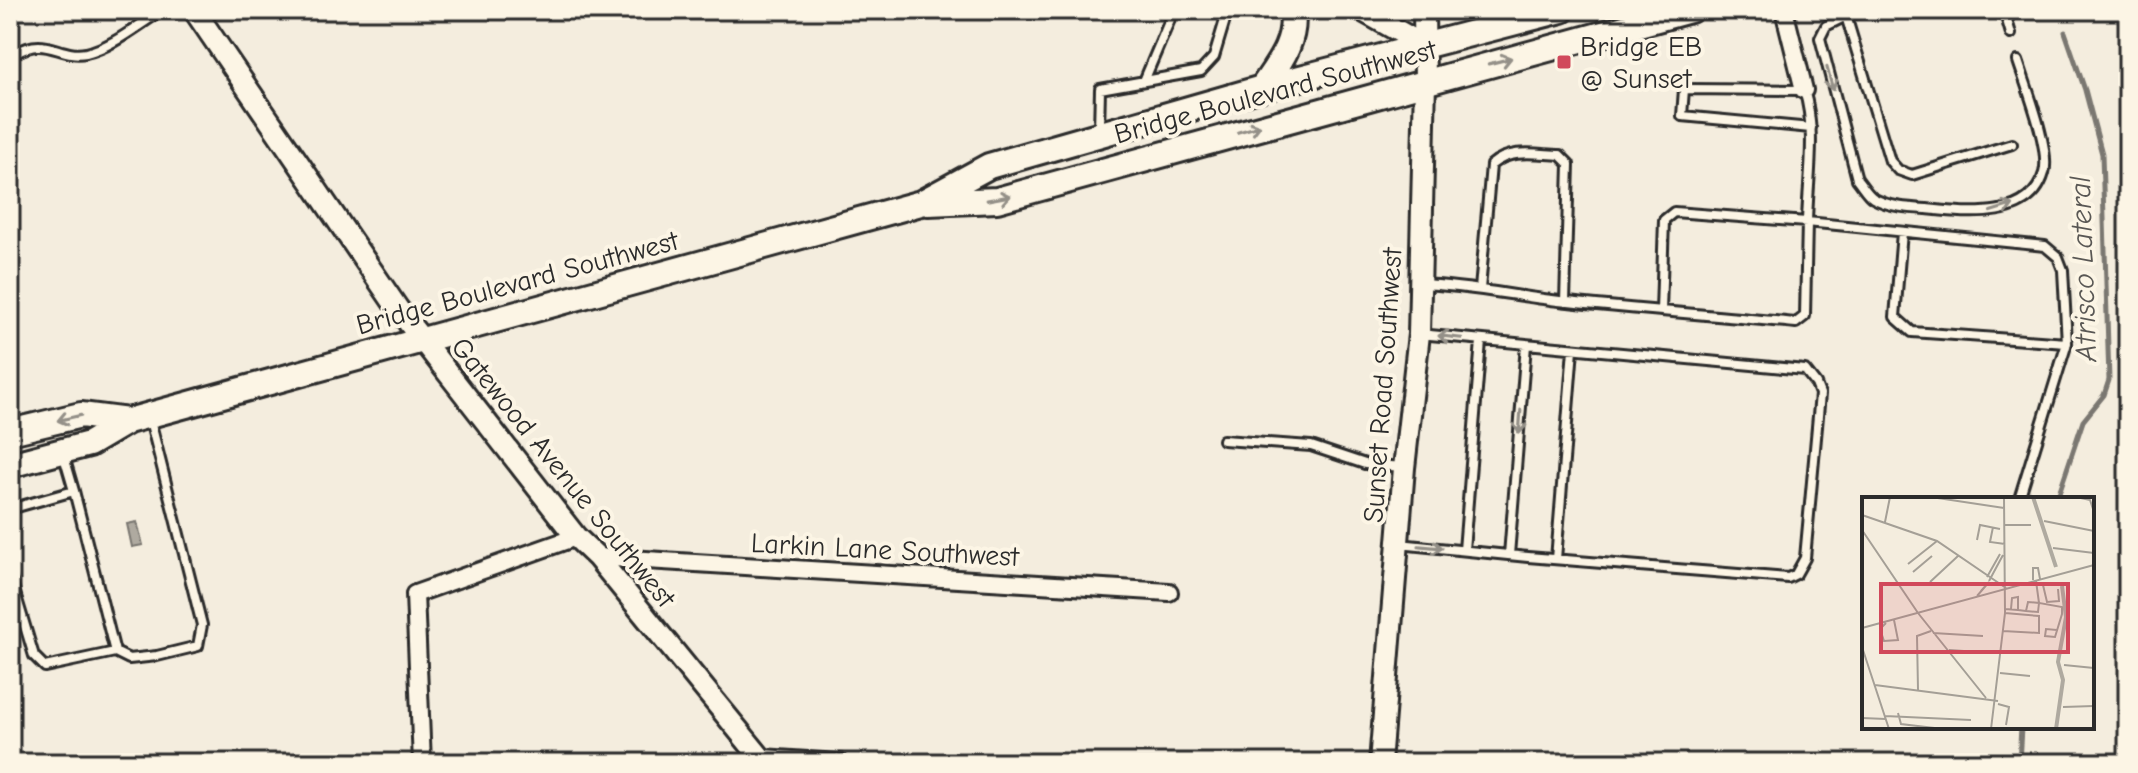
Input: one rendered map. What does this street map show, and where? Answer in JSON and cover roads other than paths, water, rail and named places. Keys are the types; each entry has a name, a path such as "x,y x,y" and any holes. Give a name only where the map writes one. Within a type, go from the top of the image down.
{"main road":[{"path":"1262,88 1286,53 1294,26 1292,10"},
{"name":"Bridge Boulevard Southwest","path":"921,203 989,166 1262,88 1562,10"},
{"name":"Bridge Boulevard Southwest","path":"10,465 89,444 139,418 921,203 997,200 1690,10"},
{"name":"Bridge Boulevard Southwest","path":"10,432 81,415 139,418"}],"street":[{"name":"Gatewood Avenue Southwest","path":"194,10 420,340 576,537 597,557 764,761"},
{"path":"1361,10 1425,46"},
{"name":"Sunset Road Southwest","path":"1380,763 1404,468 1419,334 1424,10"},
{"path":"1784,10 1804,90"},
{"path":"422,763 415,594 576,537"},
{"name":"Larkin Lane Southwest","path":"597,557 1169,592"},
{"path":"764,761 839,763"}],"lane":[{"path":"14,54 28,46 49,46 82,54 99,49 163,10"},
{"path":"1144,81 1174,10"},
{"path":"1099,135 1100,89 1201,71 1214,57 1228,10"},
{"path":"1868,10 1846,13 1826,26 1820,38 1857,179 1872,197 1897,207 1978,214 2008,208 2033,193 2044,174 2046,155 2018,61"},
{"path":"2004,10 2011,34"},
{"path":"1846,13 1890,161 1898,170 1912,175 2012,144"},
{"path":"1420,284 1480,289 1565,302 1796,323 1805,316 1807,222 1811,128 1811,113 1804,90 1684,89 1682,116 1811,128"},
{"path":"1480,289 1491,165 1500,157 1514,152 1560,155 1569,164 1565,302"},
{"path":"1661,311 1664,220 1674,212 2045,246 2058,257 2063,270 2067,343 2020,497"},
{"path":"1902,232 1895,317 1912,332 2067,343"},
{"path":"1399,544 1788,578 1796,574 1805,558 1820,394 1805,370 1419,334"},
{"path":"1464,550 1481,341"},
{"path":"1509,555 1526,345"},
{"path":"1556,559 1573,349"},
{"path":"10,576 34,656 45,667 115,652 129,659 198,646 202,625 139,418"},
{"path":"1223,440 1311,446 1365,464 1404,468"},
{"path":"63,451 115,652"},
{"path":"10,509 74,491"}],"waterway":[{"name":"Atrisco Lateral","path":"2058,497 2083,421 2104,395 2109,380 2102,154 2065,32"},
{"name":"Atrisco Lateral","path":"2019,763 2021,729"}],"place":[{"name":"Bridge EB @ Sunset","path":"1564,62"}]}
